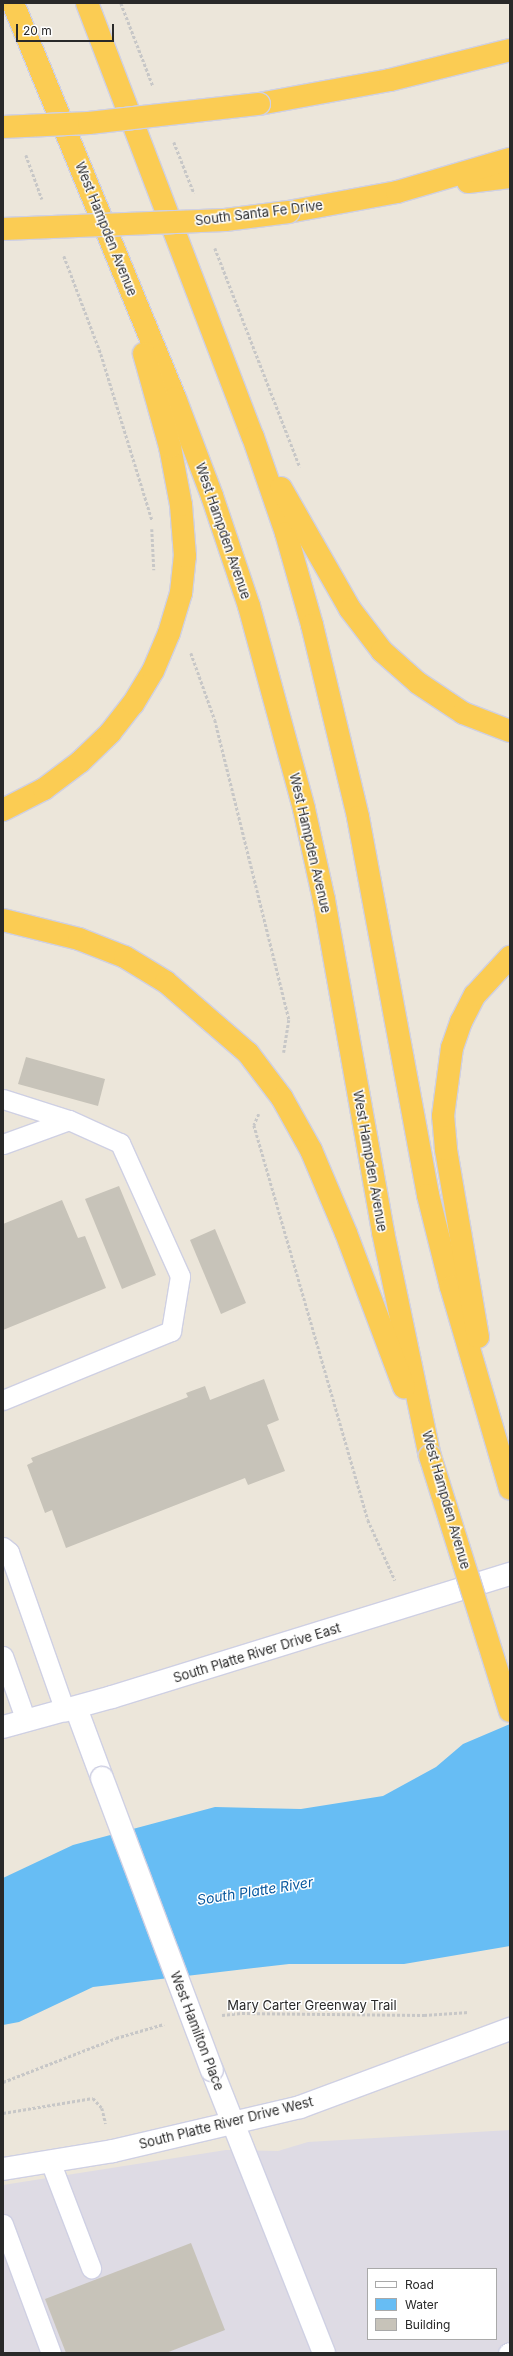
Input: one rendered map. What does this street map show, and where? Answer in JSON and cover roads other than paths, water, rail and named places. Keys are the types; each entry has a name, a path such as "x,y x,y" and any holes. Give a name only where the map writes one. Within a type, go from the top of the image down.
{"highway":[{"name":"West Hampden Avenue","path":"13,3 115,252 212,496 249,606 304,809 340,982 383,1232 430,1456 510,1711"},
{"path":"86,3 253,437 286,533 337,723 358,817 428,1195 451,1287 510,1489"},
{"path":"3,127 89,123 259,104 390,80 510,50"},
{"name":"South Santa Fe Drive","path":"3,229 225,220 288,212 397,192 510,159"},
{"path":"397,192 510,177"},
{"path":"3,810 44,789 80,762 110,733 133,704 152,671 181,593 185,556 181,505 170,447 115,252"},
{"path":"253,437 350,609 382,651 418,683 463,713 510,731"},
{"path":"3,920 79,939 126,957 166,982 248,1053 272,1085 311,1150 346,1233 430,1456"},
{"path":"496,1445 446,1149 443,1116 452,1048 461,1022 475,995 510,957"}],"street":[{"name":"South Platte River Drive East","path":"3,1727 70,1709 510,1574"},
{"name":"West Hamilton Place","path":"70,1709 102,1778 232,2122 324,2353"},
{"name":"South Platte River Drive West","path":"3,2169 113,2150 307,2105 510,2029"}],"lane":[{"path":"3,1099 69,1120 120,1143 180,1276 171,1331 3,1400"},
{"path":"3,1144 69,1120"},
{"path":"3,1547 9,1552 70,1709"},
{"path":"3,1656 26,1721"},
{"path":"50,2161 91,2268"},
{"path":"3,2224 51,2353"}],"water":[{"name":"South Platte River","path":"510,1724 510,1946 404,1964 289,1964 93,1987 19,2022 3,2025 3,1878 73,1845 215,1807 301,1809 383,1796 436,1767 463,1744"}]}
